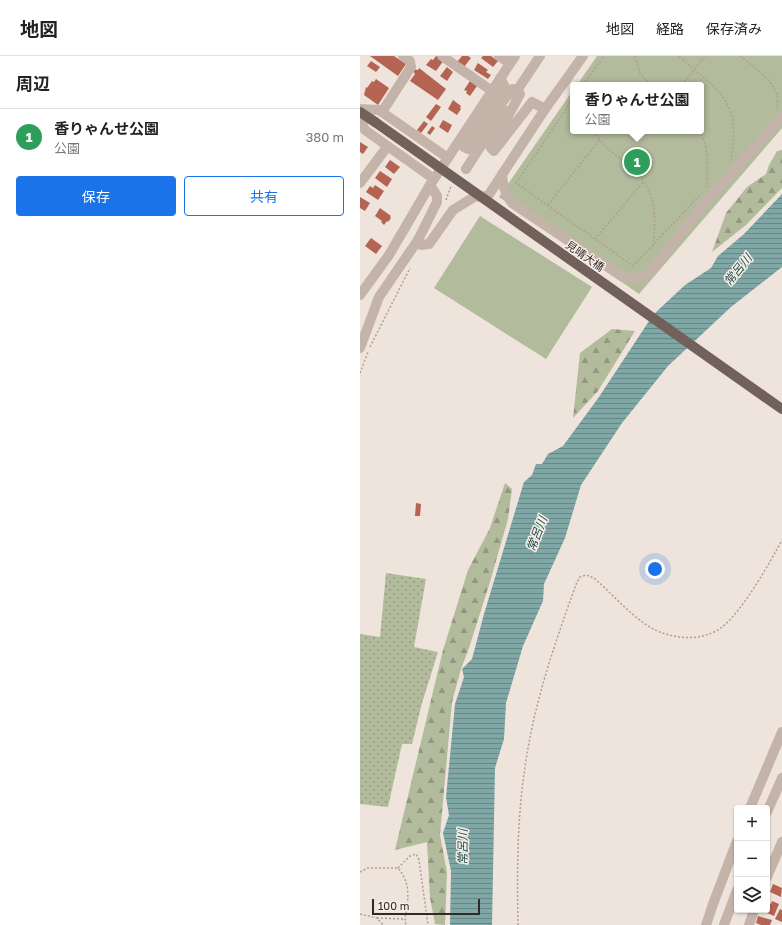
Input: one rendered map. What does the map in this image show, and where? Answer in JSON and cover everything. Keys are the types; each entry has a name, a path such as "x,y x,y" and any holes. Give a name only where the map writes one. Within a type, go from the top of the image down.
{"main road":[{"name":"見晴大橋","path":"360,110 782,409"}],"street":[{"path":"382,112 411,67 410,61 403,56"},
{"path":"442,56 492,91"},
{"path":"378,296 363,292 389,255 432,182 513,60 499,56"},
{"path":"466,169 540,56"},
{"path":"418,240 421,245 429,244 453,210 474,197 488,196 545,109 583,56"},
{"path":"500,78 504,85 464,147 468,149 512,89 518,90"},
{"path":"518,90 520,94 491,148 494,151 532,102 545,109"},
{"path":"360,110 379,110 448,158"},
{"path":"502,174 503,186 512,203 623,277 630,279 638,278 648,275 705,202 782,117"},
{"path":"360,119 364,130 387,146 432,182 437,196 437,202 418,240 378,296 360,348"},
{"path":"360,183 387,146"},
{"path":"751,805 782,732"},
{"path":"770,805 782,778"},
{"path":"706,925 737,841"},
{"path":"770,870 782,842"},
{"path":"724,925 734,898"},
{"path":"749,925 753,913"}],"path":[{"path":"584,82 604,56"},
{"path":"635,56 640,73 648,82"},
{"path":"679,56 716,88 727,104 733,123 734,142 731,162 736,156"},
{"path":"684,82 705,56"},
{"path":"740,56 766,77 772,84 777,96 777,111 782,106"},
{"path":"570,103 516,183 633,266 701,193"},
{"path":"596,134 610,151 634,169 649,190 654,207 654,245"},
{"path":"701,134 705,142 707,151 707,188 712,182"},
{"path":"548,205 600,139"},
{"path":"595,239 644,181"},
{"path":"444,206 451,186"},
{"path":"360,373 369,350 412,265"},
{"path":"518,925 518,843 525,765 548,664 580,577 586,575 594,578 641,622 655,630 686,638 702,637 717,631 732,618 751,591 782,540"},
{"path":"360,872 368,868 398,868 410,856 416,854 419,860 428,925"},
{"path":"398,868 405,876 408,889 407,907 404,919 406,925"},
{"path":"360,914 377,918 404,919"},
{"path":"377,918 383,925"}],"green space":[{"path":"597,56 782,56 782,128 639,294 499,197 570,94 570,134 704,134 704,82 579,82"},
{"path":"782,150 782,188 746,225 712,252 726,213 747,187 766,174 777,151"},
{"path":"480,216 592,287 546,359 434,288"},
{"path":"612,329 635,331 598,391 573,418 580,353"},
{"path":"505,483 512,489 508,519 490,582 461,669 452,702 440,835 447,872 445,925 435,924 430,898 427,842 395,850 443,650 468,570 490,528"},
{"path":"386,573 426,579 414,647 438,652 422,703 412,744 402,744 388,807 360,804 360,634 380,637"}],"water":[{"name":"常呂川","path":"782,194 782,267 731,307 668,366 622,423 581,485 565,538 544,584 543,601 523,646 506,703 504,739 495,768 492,925 450,925 451,871 443,833 449,815 446,797 455,704 464,677 462,669 472,659 524,482 532,475 536,464 542,464 548,454 563,446 599,397 653,315 685,285 711,268 718,256 744,234"}],"building":[{"path":"370,56 394,56 406,64 398,76"},
{"path":"436,56 444,60 436,71 426,65"},
{"path":"462,56 468,56 471,58 464,67 457,62"},
{"path":"483,56 491,56 498,61 493,67 481,58"},
{"path":"371,61 380,67 376,72 367,66"},
{"path":"478,63 488,70 486,72 491,75 488,79 474,70"},
{"path":"447,67 453,72 447,81 440,76"},
{"path":"419,68 446,89 438,100 410,81 415,74 412,69 418,70"},
{"path":"376,79 389,88 378,105 364,95 366,87 367,88 372,81 374,82"},
{"path":"470,81 477,86 470,96 466,93 467,91 464,90"},
{"path":"453,100 461,106 461,109 457,115 448,109"},
{"path":"436,104 441,107 431,121 426,117"},
{"path":"443,120 452,125 448,133 439,127"},
{"path":"424,121 428,124 421,133 417,130"},
{"path":"432,126 435,128 430,135 427,133"},
{"path":"360,142 368,147 363,154 360,152"},
{"path":"390,160 400,167 394,174 385,167"},
{"path":"380,171 392,179 387,187 375,178"},
{"path":"375,185 384,191 378,200 366,192 370,186 373,188"},
{"path":"360,197 370,203 365,211 360,208"},
{"path":"380,208 391,216 388,222 387,221 384,225 381,222 382,221 375,216"},
{"path":"371,238 382,246 376,254 365,246"},
{"path":"416,503 421,504 420,516 415,516"},
{"path":"773,884 782,888 781,897 770,892"},
{"path":"772,901 779,904 774,916 767,913 770,913"},
{"path":"780,909 782,910 782,922 775,919"},
{"path":"758,916 772,920 770,925 761,925 756,923"}],"place":[{"name":"香りゃんせ公園","path":"637,162"}]}
